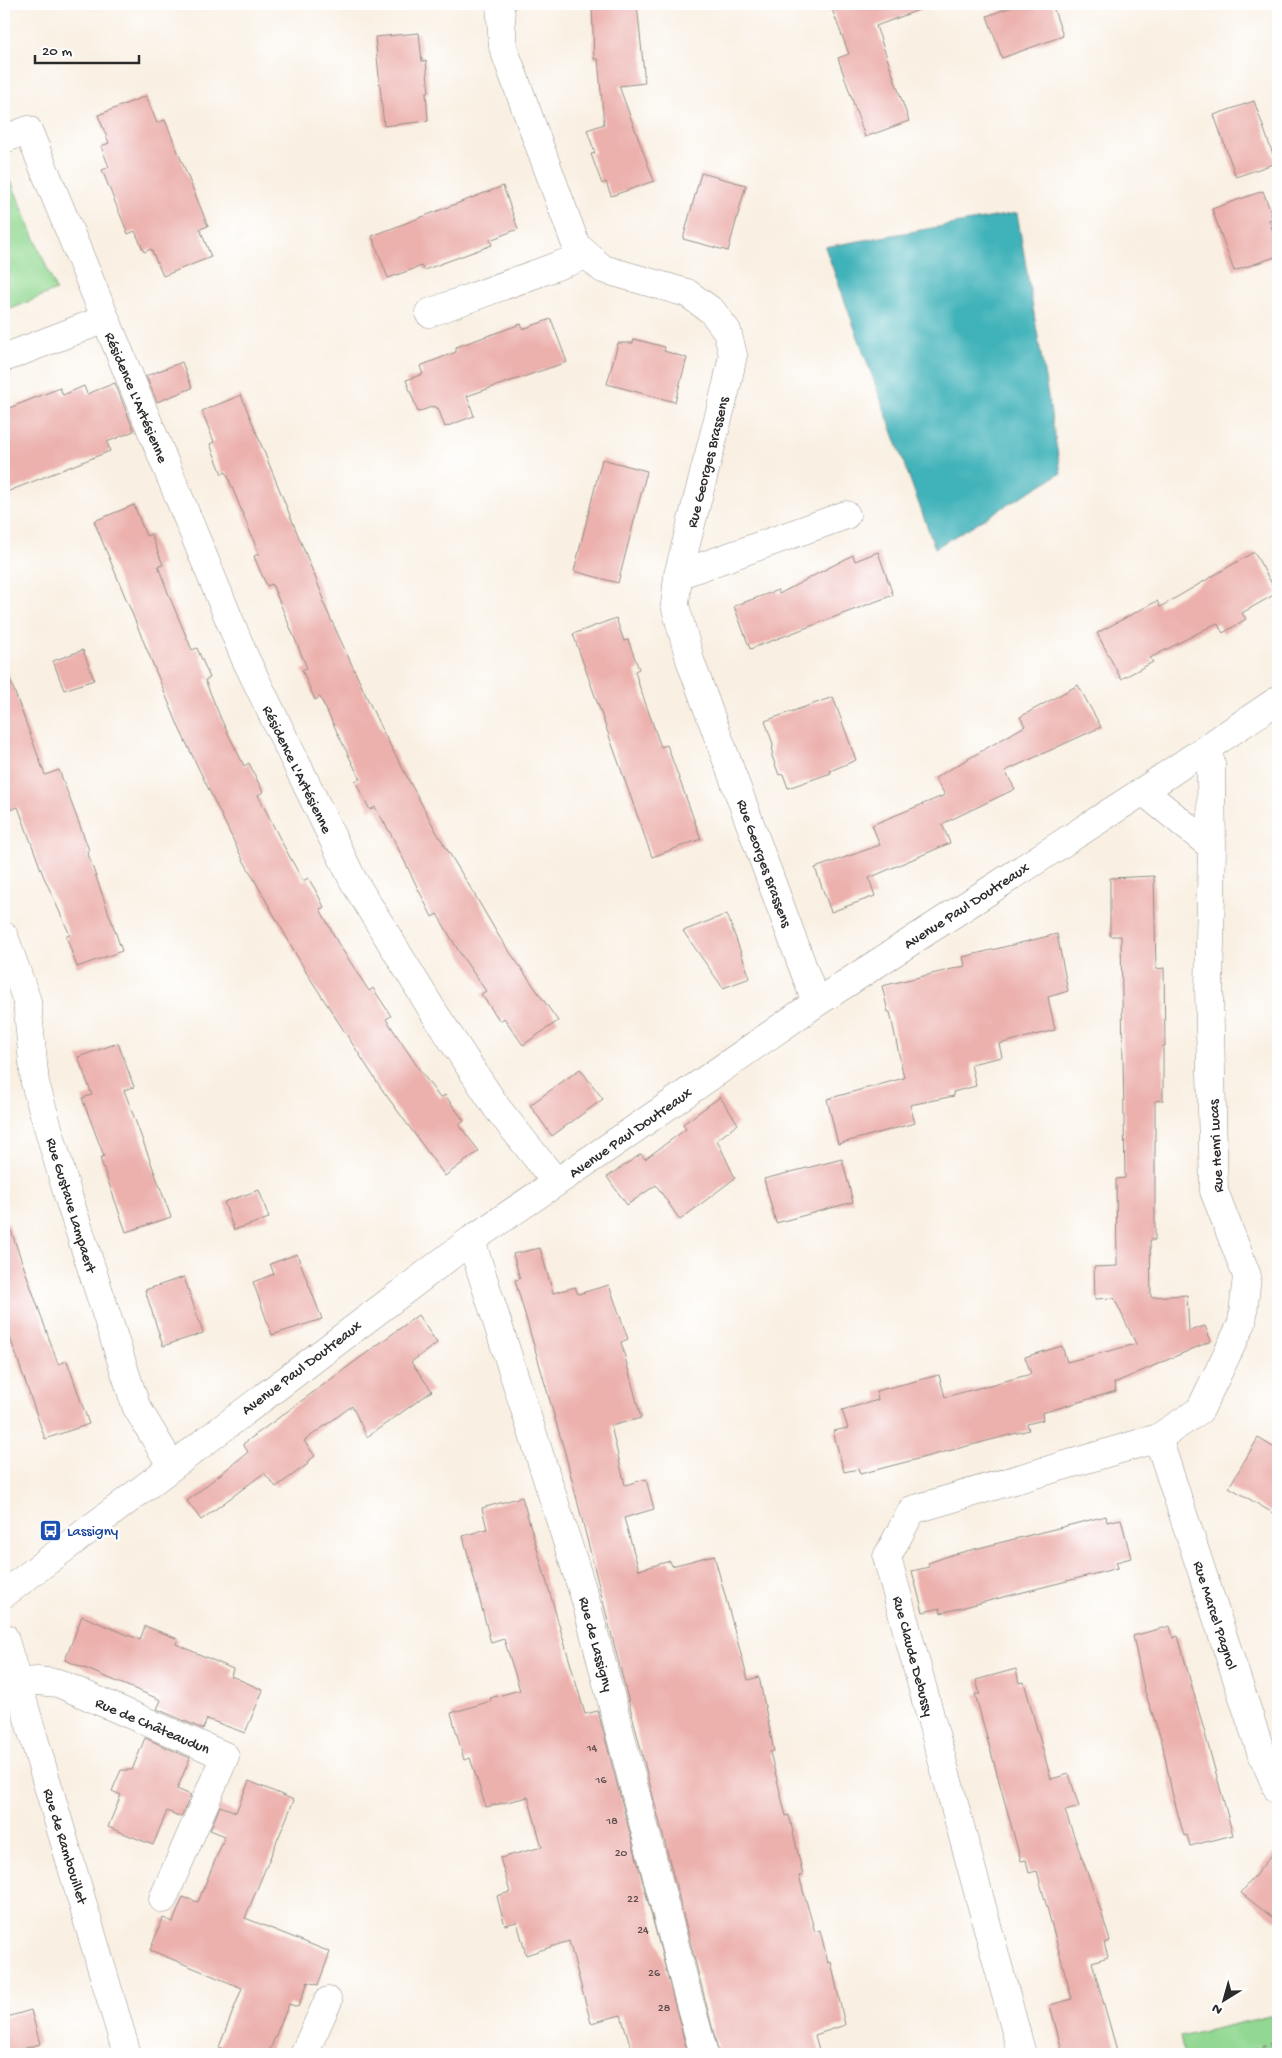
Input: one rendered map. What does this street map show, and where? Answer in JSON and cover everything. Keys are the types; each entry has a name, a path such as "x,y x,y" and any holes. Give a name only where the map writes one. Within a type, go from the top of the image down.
{"street":[{"name":"Rue Georges Brassens","path":"500,4 503,47 576,246 603,269 687,293 712,311 726,331 732,355 727,384 678,575 675,605 691,663 816,1003"},
{"name":"Résidence L'Artésienne","path":"4,139 28,130 246,658 301,777 353,880 433,1011 497,1108 556,1182"},
{"path":"429,312 587,255"},
{"name":"Résidence L'Artésienne","path":"4,358 105,319"},
{"path":"678,575 846,514"},
{"name":"Avenue Paul Doutreaux","path":"4,1594 171,1465 471,1240 816,1003 1142,791 1278,700"},
{"name":"Rue Henri Lucas","path":"1158,1438 1200,1410 1242,1323 1247,1276 1214,1191 1210,989 1211,763 1206,748"},
{"path":"1142,791 1212,847"},
{"name":"Rue Gustave Lampaert","path":"4,936 27,1000 35,1083 69,1199 136,1406 171,1465"},
{"name":"Rue de Lassigny","path":"471,1240 585,1598 704,2054"},
{"name":"Rue Marcel Pagnol","path":"1158,1438 1260,1749 1278,1790"},
{"name":"Rue Claude Debussy","path":"1022,2054 887,1557 912,1510 1158,1438"},
{"name":"Rue de Rambouillet","path":"4,1638 126,2054"},
{"name":"Rue de Châteaudun","path":"17,1683 37,1681 58,1683 225,1756 163,1900"},
{"path":"304,2054 328,2001"}],"path":[{"path":"1247,2054 1278,2041"}],"green space":[{"path":"11,181 56,290 4,312 4,183"},
{"path":"1278,2014 1278,2054 1184,2054 1180,2037"}],"water":[{"path":"1017,213 1061,473 935,548 825,247"}],"building":[{"path":"592,4 637,4 645,83 619,86 654,181 611,196 606,182 602,184 591,154 595,153 587,130 604,124 598,59 594,59"},
{"path":"830,4 926,4 927,7 876,26 909,121 865,137 838,58 849,54"},
{"path":"1020,4 1052,4 1063,36 1002,58 987,16"},
{"path":"419,33 422,61 426,61 429,92 426,92 428,121 384,126 375,37"},
{"path":"146,96 157,123 165,120 208,226 200,229 211,257 163,276 151,249 144,252 135,231 128,234 102,170 109,167 101,146 109,143 98,115"},
{"path":"1254,101 1276,163 1236,177 1214,115"},
{"path":"701,173 746,185 728,251 683,239"},
{"path":"503,186 518,229 490,240 492,245 424,270 422,266 388,278 372,236"},
{"path":"1263,191 1273,218 1269,220 1278,245 1278,256 1234,271 1212,209"},
{"path":"551,319 567,362 467,396 474,416 445,427 438,408 434,406 418,412 406,380 423,374 420,366 456,352 456,347 521,324 523,329"},
{"path":"634,339 665,347 664,351 687,358 675,402 607,384 618,343 633,343"},
{"path":"182,362 192,388 157,402 146,376"},
{"path":"115,383 134,431 107,442 110,451 4,493 4,410 60,388 63,395 84,386 87,394"},
{"path":"241,395 324,599 322,600 380,726 437,833 500,938 558,1021 523,1045 504,1018 500,1021 481,994 486,991 461,955 437,914 432,917 392,836 375,807 370,810 355,781 360,779 320,697 315,700 302,670 307,668 272,584 267,586 260,571 254,556 259,554 226,472 222,474 210,444 214,442 202,411"},
{"path":"602,459 647,471 618,583 574,571"},
{"path":"134,505 146,536 151,534 163,565 158,566 192,650 197,648 210,678 205,680 221,719 244,766 249,763 263,792 258,795 280,839 303,881 308,878 316,891 324,907 320,909 338,943 369,991 373,988 391,1016 386,1019 440,1098 445,1095 464,1121 459,1125 479,1151 445,1176 381,1088 306,972 241,856 180,730 94,521"},
{"path":"878,552 893,595 750,649 734,606 778,590 779,594 853,555 855,561"},
{"path":"1254,552 1277,593 1242,613 1246,619 1223,633 1217,623 1150,658 1153,662 1121,679 1097,633 1157,601 1160,607"},
{"path":"616,618 624,641 628,640 639,669 635,671 661,747 667,745 701,839 652,857 573,634"},
{"path":"83,650 94,680 64,690 53,661"},
{"path":"4,671 7,671 45,775 59,770 89,850 87,851 122,951 77,967 66,936 70,935 43,875 18,807 4,812"},
{"path":"1078,685 1101,727 1005,771 1015,789 942,824 950,843 869,878 875,896 831,912 815,868 880,845 872,825 945,795 935,778 1025,726 1020,717"},
{"path":"833,697 856,760 830,771 831,773 788,788 783,774 779,775 772,756 773,744 765,721"},
{"path":"1154,876 1156,969 1164,968 1165,1046 1163,1046 1163,1100 1155,1101 1155,1240 1150,1240 1151,1297 1187,1295 1189,1331 1205,1326 1211,1341 1114,1383 1116,1391 1042,1413 1043,1420 1027,1424 1029,1430 860,1474 858,1469 844,1472 833,1431 848,1428 842,1410 878,1400 876,1391 939,1375 945,1397 1031,1374 1025,1357 1062,1346 1067,1362 1136,1344 1114,1298 1095,1299 1094,1267 1117,1266 1116,1179 1125,1178 1121,936 1110,936 1110,878"},
{"path":"727,914 750,978 723,988 683,931"},
{"path":"1057,934 1068,991 1048,997 1055,1030 999,1044 1002,1057 971,1064 976,1086 953,1092 954,1096 910,1105 915,1123 838,1144 827,1099 904,1078 890,1012 888,1012 882,986 965,966 963,957"},
{"path":"118,1043 134,1087 124,1090 171,1217 126,1232 100,1158 104,1156 82,1098 92,1095 78,1057"},
{"path":"580,1069 603,1099 552,1136 530,1105"},
{"path":"720,1097 738,1124 717,1140 735,1178 680,1220 656,1185 627,1205 607,1177 641,1154 645,1159 686,1129 683,1124"},
{"path":"842,1159 853,1202 776,1223 764,1179"},
{"path":"259,1190 269,1218 234,1230 224,1202"},
{"path":"8,1222 58,1364 67,1361 89,1424 45,1439 4,1320 4,1223"},
{"path":"540,1248 553,1293 575,1287 578,1294 609,1285 628,1339 621,1342 641,1418 611,1426 625,1485 646,1479 654,1509 624,1518 639,1570 670,1561 672,1566 714,1555 748,1680 759,1677 774,1751 770,1752 786,1816 789,1815 803,1875 799,1876 815,1932 820,1930 828,1963 831,1962 845,2025 815,2035 820,2054 719,2054 565,1453 515,1280 520,1279 513,1254"},
{"path":"297,1254 322,1319 272,1335 253,1282 274,1274 270,1264"},
{"path":"184,1277 203,1333 163,1346 145,1290"},
{"path":"418,1315 437,1343 411,1362 432,1391 367,1437 352,1406 304,1441 315,1456 307,1462 308,1464 276,1487 264,1473 201,1520 187,1501 248,1452 243,1444"},
{"path":"1258,1438 1278,1450 1278,1516 1229,1487"},
{"path":"522,1497 585,1714 598,1711 688,2054 633,2054 621,2015 591,2023 569,1941 526,1955 517,1922 505,1925 501,1912 497,1896 510,1892 500,1858 542,1847 528,1797 486,1807 470,1758 464,1760 451,1713 491,1701 490,1698 520,1690 504,1639 491,1643 463,1536 487,1529 482,1508"},
{"path":"1106,1516 1107,1522 1121,1519 1131,1558 1116,1562 1118,1568 941,1613 940,1608 923,1612 912,1571 929,1567 928,1563 951,1555"},
{"path":"82,1616 140,1640 145,1626 178,1639 176,1644 233,1669 231,1676 263,1690 245,1733 207,1719 203,1729 157,1709 161,1700 65,1660"},
{"path":"1170,1626 1173,1638 1178,1636 1233,1835 1190,1846 1187,1835 1184,1836 1172,1792 1162,1742 1144,1689 1133,1636"},
{"path":"1016,1669 1019,1683 1024,1682 1051,1779 1069,1774 1079,1807 1065,1811 1110,1941 1104,1943 1108,1957 1092,1962 1118,2054 1063,2054 1050,2005 1072,1999 1037,1871 1029,1873 1026,1860 1021,1861 975,1694 980,1694 976,1680"},
{"path":"145,1738 190,1758 177,1789 191,1795 181,1817 167,1811 153,1845 108,1827 121,1795 112,1791 121,1770 132,1770"},
{"path":"249,1781 294,1800 245,1918 330,1952 318,1985 308,1982 298,2007 289,2004 268,2054 234,2054 219,2047 242,1988 150,1950 163,1918 173,1922 183,1897 198,1902 225,1836 210,1830 220,1806 236,1812"},
{"path":"1278,1847 1278,1922 1241,1893"},
{"path":"31,2010 40,2044 4,2054 4,2018"}],"place":[{"name":"Lassigny","path":"51,1530"}]}
